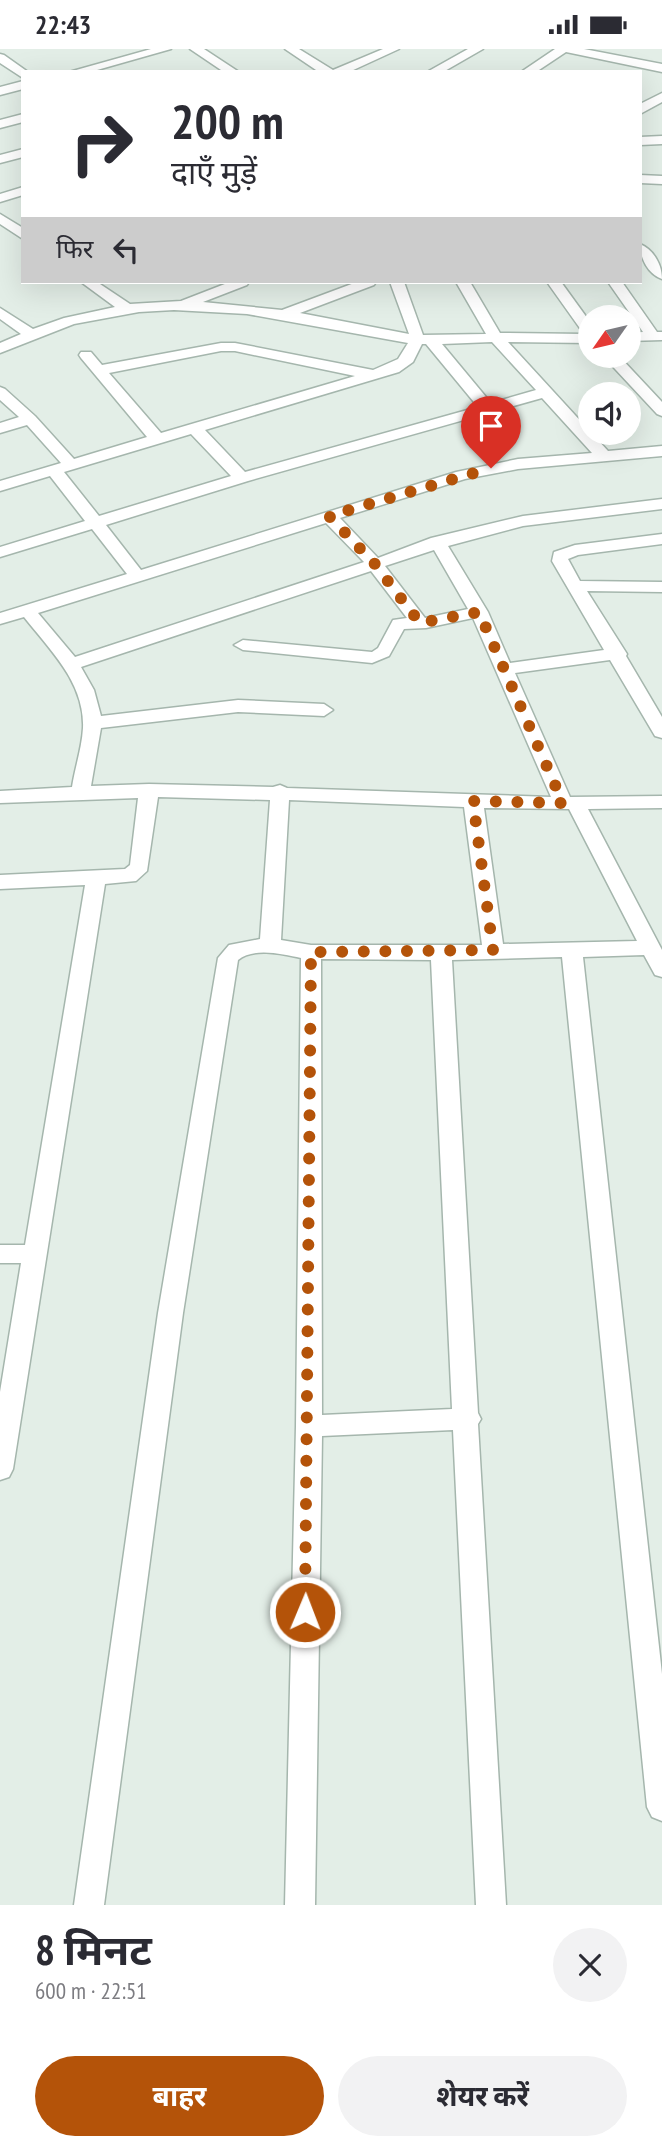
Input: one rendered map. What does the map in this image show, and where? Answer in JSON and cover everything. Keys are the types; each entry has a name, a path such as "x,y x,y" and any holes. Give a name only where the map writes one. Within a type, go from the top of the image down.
{"street":[{"path":"79,70 104,59 165,49"},
{"path":"196,49 230,70"},
{"path":"291,49 325,70"},
{"path":"343,70 393,49"},
{"path":"437,70 477,49"},
{"path":"530,70 564,49 662,68"},
{"path":"0,58 21,73"},
{"path":"104,59 119,70"},
{"path":"619,70 628,63"},
{"path":"0,91 21,86"},
{"path":"642,109 662,97"},
{"path":"0,124 21,119"},
{"path":"642,141 662,139"},
{"path":"0,159 21,154"},
{"path":"642,179 662,180"},
{"path":"0,198 21,192"},
{"path":"0,218 21,231"},
{"path":"0,241 21,231"},
{"path":"642,250 662,275"},
{"path":"96,284 125,307"},
{"path":"181,305 237,284"},
{"path":"283,315 364,284"},
{"path":"398,284 416,333 486,407"},
{"path":"464,284 495,337 543,393 603,455"},
{"path":"555,284 578,316"},
{"path":"617,284 658,336"},
{"path":"0,349 30,334 83,316 125,307 181,305 283,315 378,335 424,340 495,337 578,339"},
{"path":"0,311 30,334"},
{"path":"0,486 376,376 405,363 424,340"},
{"path":"100,370 221,347 235,347 376,376"},
{"path":"86,355 158,440"},
{"path":"621,368 662,411"},
{"path":"0,392 30,419 71,465"},
{"path":"0,552 242,478 543,393"},
{"path":"0,428 30,419"},
{"path":"195,429 242,478"},
{"path":"0,619 491,468 662,451"},
{"path":"54,470 137,576"},
{"path":"69,665 437,542 523,521 662,503"},
{"path":"329,516 374,563 420,623"},
{"path":"662,539 575,549 560,557 662,732"},
{"path":"437,542 479,612 569,803 662,970"},
{"path":"577,586 662,587"},
{"path":"27,610 88,694 92,723 80,790"},
{"path":"243,645 372,658 382,656 386,652 396,627 479,612"},
{"path":"506,669 618,654"},
{"path":"92,723 238,706 324,711"},
{"path":"0,797 80,790 149,790 280,791 473,801 662,802"},
{"path":"0,881 129,876 137,871 140,865 149,790"},
{"path":"274,946 270,939 280,791"},
{"path":"473,801 493,950"},
{"path":"0,1469 96,877"},
{"path":"89,1905 154,1414 191,1163 228,958 239,949 274,946 311,952 441,953 650,949"},
{"path":"572,951 654,1659 662,1807"},
{"path":"300,1905 309,1426 311,952"},
{"path":"441,953 468,1419 491,1905"},
{"path":"0,1254 35,1254"},
{"path":"309,1426 468,1419"}],"route":[{"path":"305,1612 309,1426 311,952 441,953 493,950 473,801 563,803 479,612 420,623 374,563 329,516 491,468"}]}
